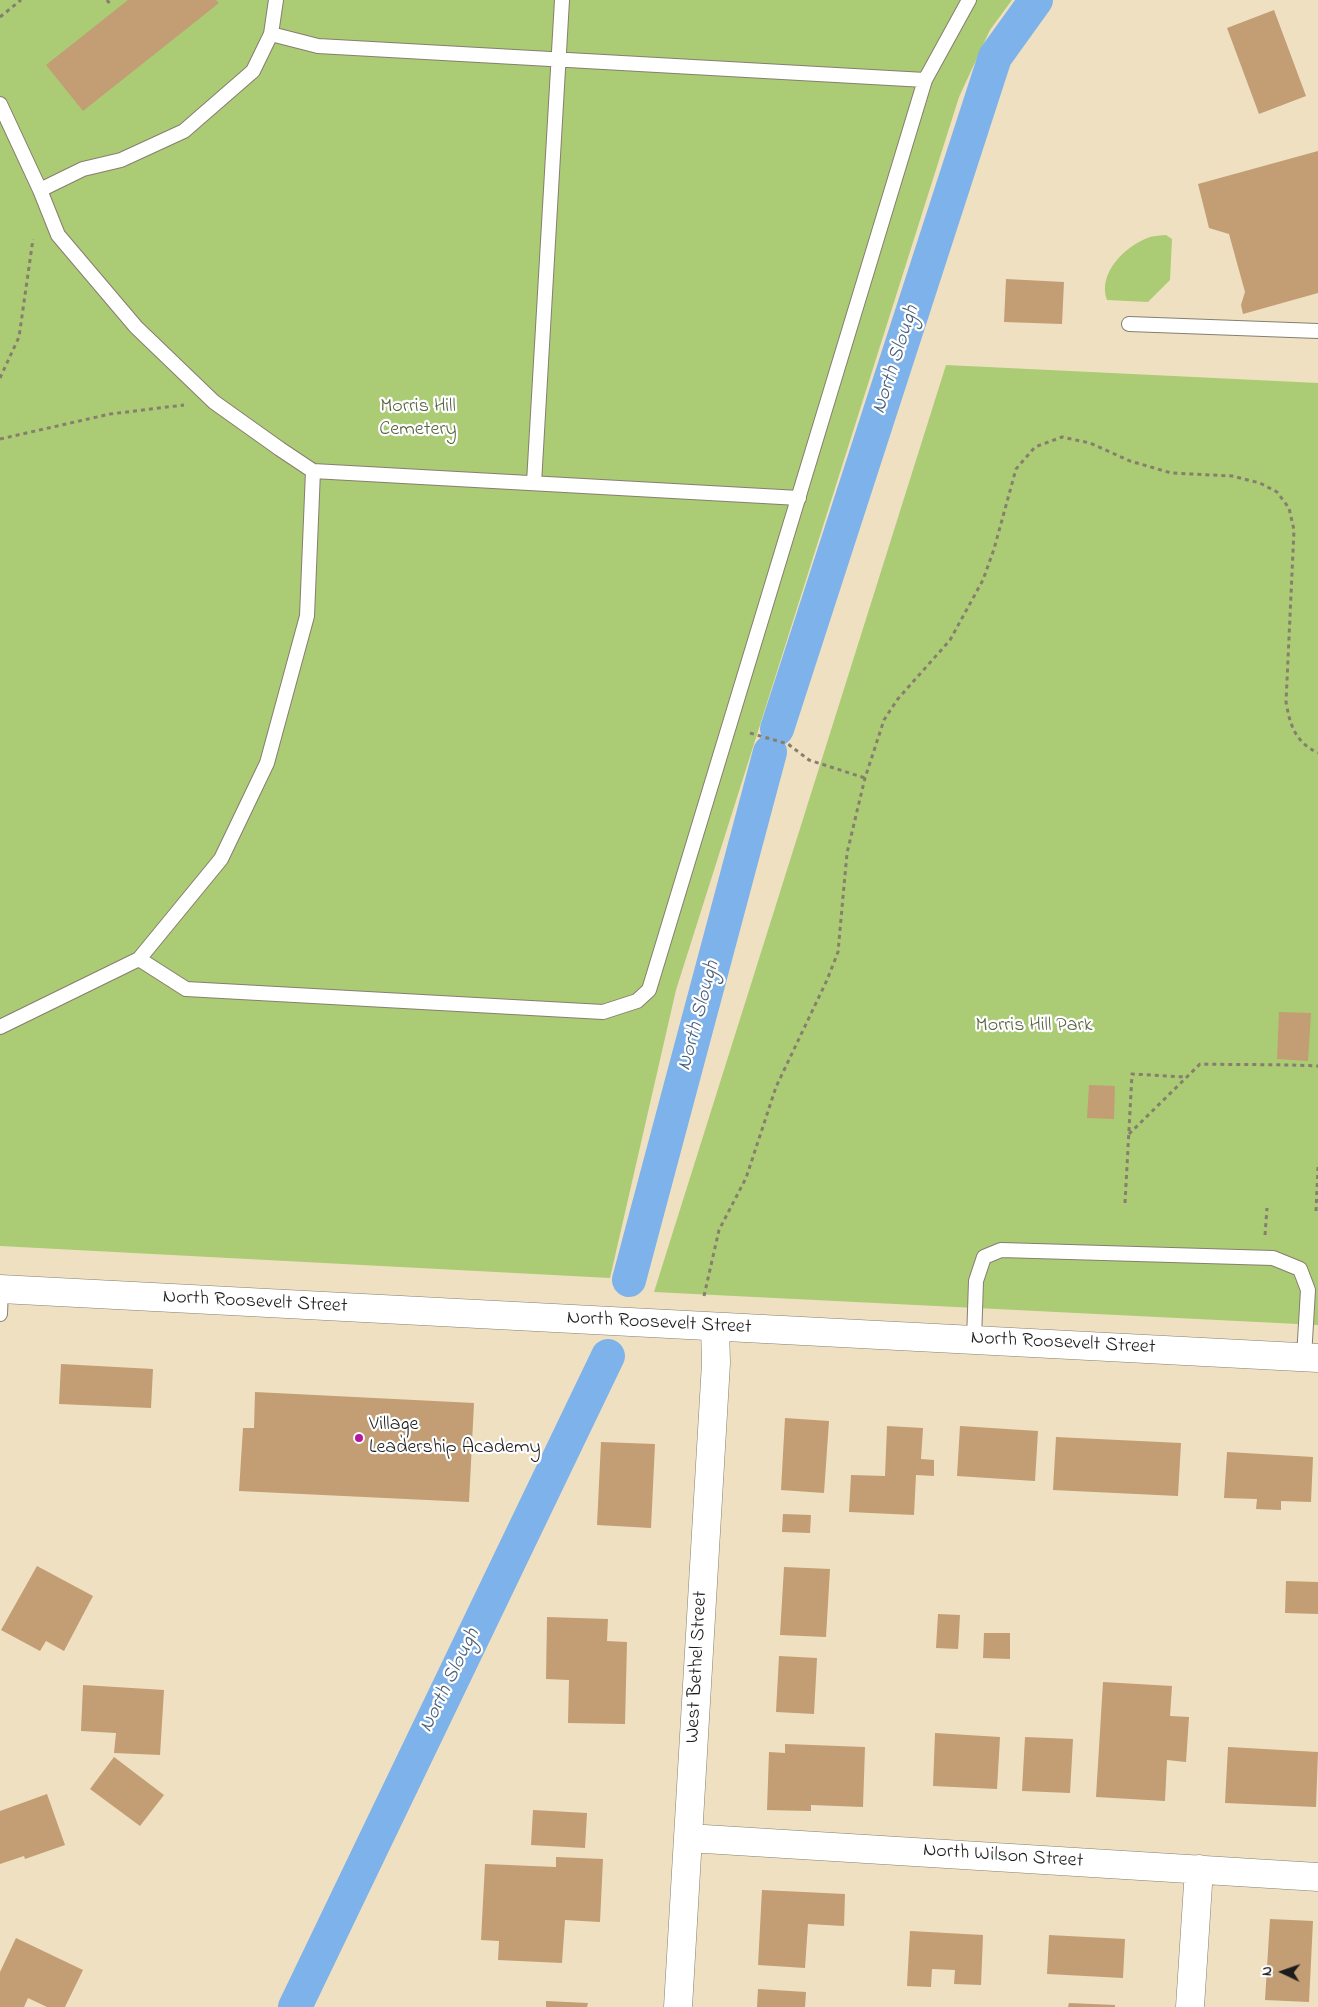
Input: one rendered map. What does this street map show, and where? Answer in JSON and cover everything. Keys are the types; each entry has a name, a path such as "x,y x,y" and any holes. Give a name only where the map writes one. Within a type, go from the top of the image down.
{"street":[{"name":"North Roosevelt Street","path":"0,1297 715,1328 1311,1357"},
{"name":"West Bethel Street","path":"678,2007 716,1363 715,1328"},
{"name":"North Wilson Street","path":"688,1838 1318,1877"},
{"path":"1190,2007 1199,1869"}],"lane":[{"path":"40,190 83,169 121,160 184,131 253,71 271,34 276,0"},
{"path":"534,483 562,0"},
{"path":"139,959 186,989 602,1012 638,1001 649,990 925,80 969,0"},
{"path":"271,34 318,46 925,80"},
{"path":"0,104 40,190 58,235 136,327 214,402 313,471 799,498"},
{"path":"1129,324 1318,331"},
{"path":"0,1027 139,959 221,859 267,763 306,616 313,471"},
{"path":"974,1340 976,1280 984,1257 1001,1250 1273,1258 1300,1269 1308,1290 1311,1357"}],"path":[{"path":"0,17 21,0"},
{"path":"107,0 110,4"},
{"path":"0,378 18,337 40,190"},
{"path":"0,439 110,414 214,402"},
{"path":"703,1300 719,1230 746,1178 776,1087 827,980 838,952 847,854 865,778 884,720 897,700 950,640 983,580 994,549 1016,468 1035,447 1062,437 1090,443 1130,461 1171,474 1232,476 1260,483 1277,492 1289,508 1294,530 1287,708 1289,722 1299,739 1318,753"},
{"path":"728,726 788,744 809,760 865,778"},
{"path":"1129,1134 1200,1064 1318,1066"},
{"path":"1125,1203 1132,1074 1186,1077"},
{"path":"1318,1167 1316,1211 1318,1213"}],"green space":[{"name":"Morris Hill Cemetery","path":"0,0 1012,0 990,30 959,97 676,990 610,1278 0,1246"},
{"path":"1166,235 1172,239 1170,280 1148,302 1107,300 1106,280 1110,270 1123,253 1150,237"},
{"name":"Morris Hill Park","path":"946,365 1318,383 1318,1325 654,1292"}],"building":[{"path":"128,0 216,0 219,3 83,111 46,65"},
{"path":"1274,10 1306,96 1259,114 1227,28"},
{"path":"1318,151 1318,293 1243,314 1241,305 1245,292 1229,234 1209,228 1198,184"},
{"path":"1006,279 1064,282 1062,324 1004,322"},
{"path":"1279,1012 1311,1013 1308,1061 1277,1059"},
{"path":"1089,1085 1115,1086 1114,1119 1087,1118"},
{"path":"61,1364 153,1369 151,1408 59,1404"},
{"path":"255,1392 474,1403 469,1502 239,1491 243,1428 254,1428"},
{"path":"785,1418 829,1421 824,1493 781,1490"},
{"path":"887,1426 923,1428 921,1459 934,1460 934,1476 916,1475 914,1515 849,1512 851,1475 885,1476"},
{"path":"960,1426 1038,1431 1035,1481 957,1476"},
{"path":"1056,1437 1181,1443 1178,1496 1053,1490"},
{"path":"601,1442 655,1444 651,1528 597,1525"},
{"path":"1227,1452 1313,1457 1311,1502 1281,1501 1281,1510 1256,1509 1257,1499 1224,1498"},
{"path":"783,1514 811,1515 810,1533 782,1532"},
{"path":"37,1566 93,1596 64,1651 46,1641 40,1651 1,1630"},
{"path":"784,1567 830,1569 826,1637 780,1635"},
{"path":"1286,1581 1318,1582 1318,1614 1285,1613"},
{"path":"938,1614 960,1615 958,1649 936,1648"},
{"path":"547,1617 608,1619 607,1641 627,1642 625,1724 568,1723 569,1680 546,1679"},
{"path":"984,1633 1010,1633 1010,1659 983,1658"},
{"path":"779,1656 817,1658 814,1714 776,1712"},
{"path":"1103,1682 1172,1686 1170,1716 1189,1717 1186,1762 1167,1760 1165,1801 1096,1797"},
{"path":"83,1685 164,1690 160,1755 114,1753 116,1733 81,1731"},
{"path":"935,1733 1000,1737 997,1789 933,1786"},
{"path":"1025,1737 1073,1739 1070,1793 1022,1791"},
{"path":"785,1744 865,1747 863,1807 811,1805 811,1811 767,1810 769,1752 785,1753"},
{"path":"1228,1747 1318,1752 1316,1807 1225,1803"},
{"path":"114,1757 164,1795 140,1826 90,1789"},
{"path":"47,1794 65,1845 25,1859 24,1856 0,1864 0,1811"},
{"path":"533,1810 587,1813 585,1848 531,1845"},
{"path":"556,1857 603,1859 600,1922 565,1920 562,1963 498,1960 499,1941 481,1940 485,1864 556,1867"},
{"path":"762,1890 845,1894 844,1926 808,1924 805,1968 758,1965"},
{"path":"1270,1919 1313,1921 1309,2002 1265,2000"},
{"path":"910,1931 983,1935 981,1985 954,1984 955,1970 932,1969 931,1987 907,1986"},
{"path":"1049,1935 1125,1939 1123,1978 1047,1974"},
{"path":"16,1938 83,1970 65,2007 47,2007 28,1998 24,2007 0,2007 0,1972"},
{"path":"758,1989 806,1992 805,2007 757,2007"},
{"path":"546,2001 588,2003 587,2007 546,2007"},
{"path":"1069,2003 1115,2005 1115,2007 1068,2007"}],"waterway":[{"name":"North Slough","path":"777,729 995,57 1036,0"},
{"name":"North Slough","path":"629,1280 770,752"},
{"name":"North Slough","path":"295,2007 608,1356"}],"place":[{"name":"Village Leadership Academy","path":"359,1438"}]}
